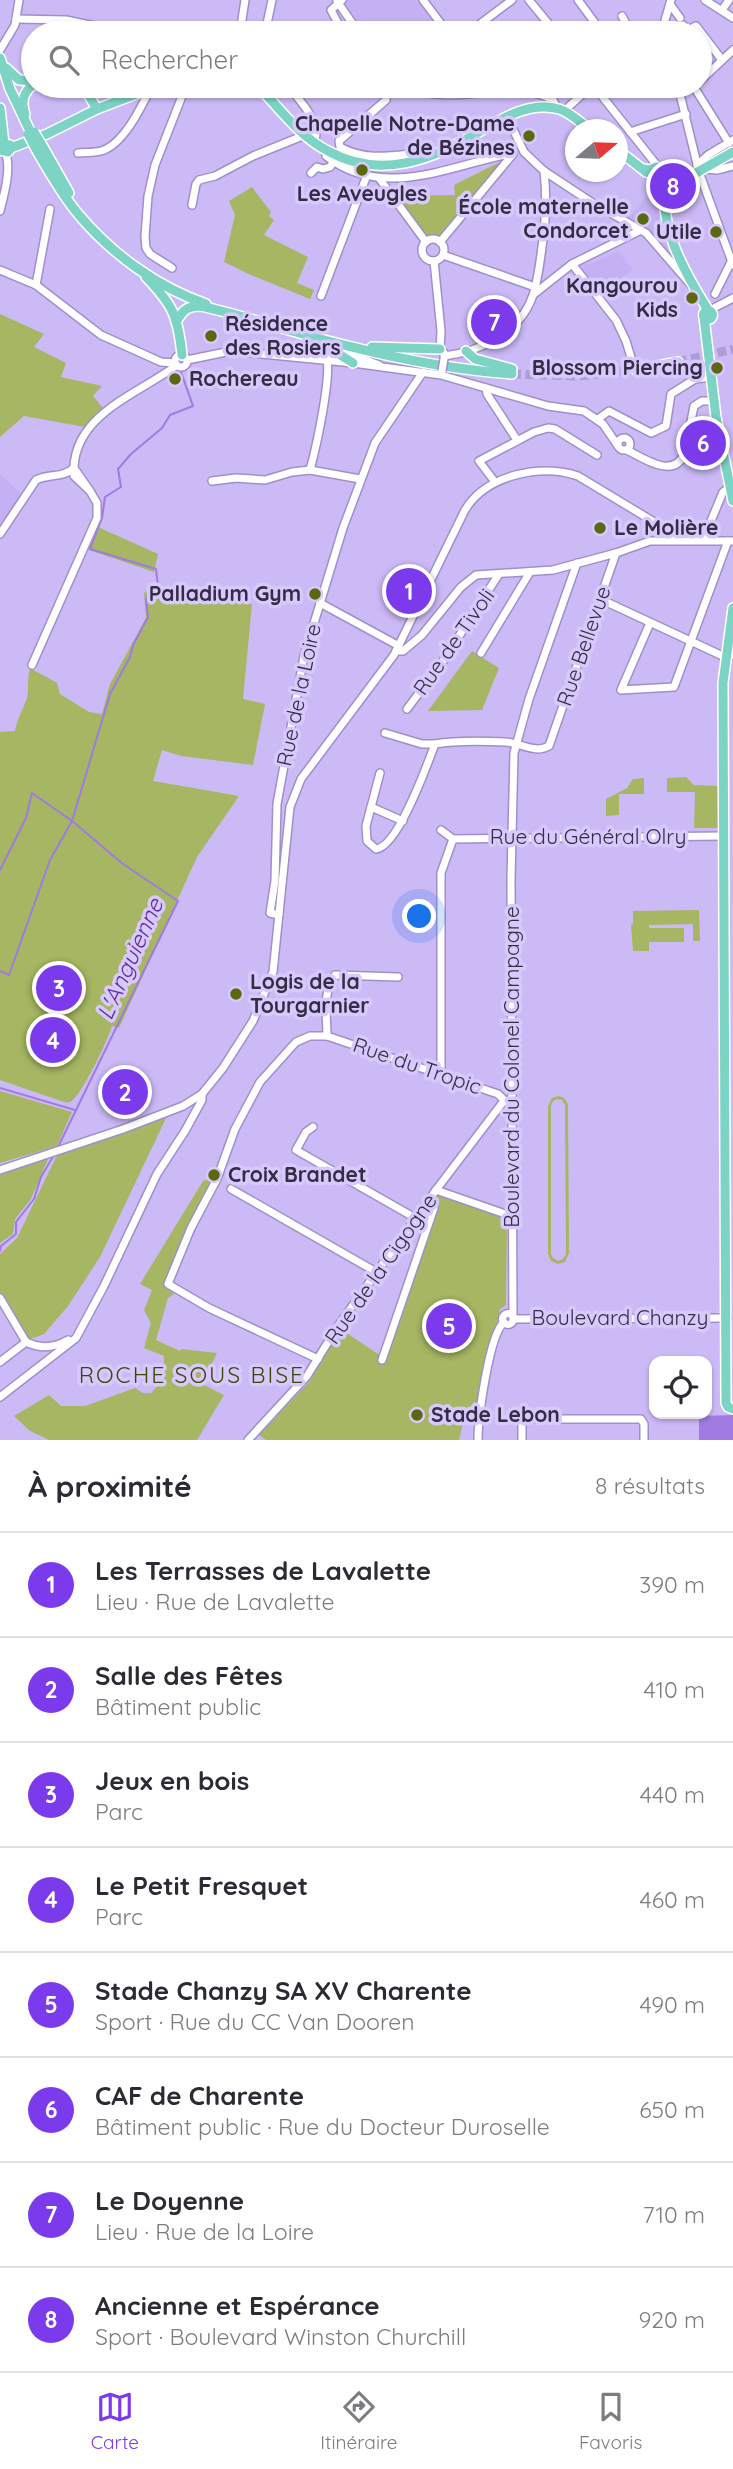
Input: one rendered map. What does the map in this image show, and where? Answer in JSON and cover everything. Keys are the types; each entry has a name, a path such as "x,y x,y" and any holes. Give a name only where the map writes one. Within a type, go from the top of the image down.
{"main road":[{"path":"0,57 8,72 21,81"},
{"path":"0,57 10,89 31,133"},
{"path":"0,72 31,133 78,214 104,241 137,268 175,291 251,318 351,347 479,371 512,372 475,359 466,351"},
{"path":"24,98 23,108 31,133"},
{"path":"90,98 97,109"},
{"path":"0,108 4,149 47,134 126,98"},
{"path":"270,98 306,135 326,150 351,160 380,166 415,162 434,156 525,109 560,110 574,119"},
{"path":"628,158 649,174 701,169 732,145"},
{"path":"40,149 77,205 95,226 136,262 173,286 251,318"},
{"path":"661,173 665,191 664,214 693,287 708,314 706,334 714,401 730,464 733,501"},
{"path":"137,268 171,305 176,322 179,360"},
{"path":"176,322 183,310 192,306 251,318"},
{"path":"269,323 367,346 443,355"},
{"path":"269,323 328,345 353,363"},
{"path":"634,367 678,362"},
{"path":"733,608 731,658 723,683 723,836 728,862 729,959 729,1318 726,1403 733,1409"}],"street":[{"path":"0,50 12,33 19,0"},
{"path":"242,21 245,0"},
{"path":"268,21 272,0"},
{"path":"423,0 439,21"},
{"path":"484,21 512,0"},
{"path":"529,0 546,21"},
{"path":"578,0 594,21"},
{"path":"705,0 733,18"},
{"path":"722,10 729,0"},
{"path":"337,21 331,10 340,1 352,21"},
{"path":"671,2 682,21"},
{"path":"666,21 671,2"},
{"path":"622,16 625,21"},
{"path":"16,19 71,21"},
{"path":"712,47 722,60"},
{"path":"712,70 733,50"},
{"path":"78,153 103,151 111,146 137,116 148,98"},
{"path":"172,268 150,254 146,248 145,237 148,196 155,165 181,98"},
{"path":"297,98 311,118 316,133 314,142"},
{"path":"386,98 339,141 339,146 368,156 389,158 429,152 434,156"},
{"path":"549,98 560,110 577,98"},
{"path":"600,98 631,132 661,173"},
{"path":"681,98 701,169 732,261 715,294"},
{"path":"701,98 732,145"},
{"path":"631,132 685,114"},
{"path":"506,117 522,147 544,171 649,236 693,287"},
{"path":"192,205 199,180 215,176 253,156 306,135"},
{"path":"440,242 513,153 522,147"},
{"path":"0,211 8,156 4,149"},
{"path":"326,150 326,156 334,161 379,178 431,175 513,153"},
{"path":"311,173 317,167 330,167 334,161"},
{"path":"701,169 718,170 733,166"},
{"path":"443,355 466,351 494,341 506,333 522,315 534,291 547,207 544,171"},
{"path":"321,296 367,175"},
{"path":"379,178 426,242"},
{"path":"36,285 50,209"},
{"path":"534,291 572,264 641,230"},
{"path":"435,239 440,242 444,248 443,255 434,261 427,259 423,253 426,242 435,239"},
{"path":"443,255 534,291"},
{"path":"434,261 443,355 440,374"},
{"path":"572,264 616,320 634,367"},
{"path":"0,270 36,285 101,335 159,360 179,360 231,351 329,363 353,363 421,375 440,374 548,406 578,409 598,419 619,442 628,439 629,447 661,467 673,466 685,452 694,406 702,401 714,401"},
{"path":"708,314 733,298"},
{"path":"305,359 338,353 356,356 387,369"},
{"path":"310,470 329,363 326,354"},
{"path":"159,360 160,376"},
{"path":"32,665 97,518 97,503 90,491 77,481 75,455 97,418 179,360"},
{"name":"Rue de la Loire","path":"275,911 273,887 277,804 304,656 359,479 375,443 421,375"},
{"path":"598,419 609,411 651,433 666,426 671,394 695,379 711,377"},
{"path":"486,388 487,394 517,440"},
{"path":"495,482 479,461 540,429 555,429 597,455"},
{"path":"0,534 36,480 43,477 60,477 74,468"},
{"path":"212,481 236,478 265,480 310,470 359,479"},
{"path":"0,1170 183,1106 202,1094 236,1050 264,996 275,963 275,911 290,807 301,779 398,648 469,504 483,489 495,482 546,471 568,472 669,531 689,539"},
{"path":"703,540 723,492 730,488"},
{"path":"669,531 677,540"},
{"path":"320,603 403,651 422,635 469,579 480,575 530,572 577,563 650,541 731,541 674,687 621,690 650,623"},
{"name":"Rue Bellevue","path":"533,748 545,748 552,740 616,553"},
{"name":"Boulevard du Colonel Campagne","path":"511,1317 513,1217 509,1100 513,772 519,731 577,563"},
{"path":"481,653 530,572"},
{"name":"Rue de Tivoli","path":"407,709 441,664 499,574"},
{"path":"600,599 731,658"},
{"path":"385,733 422,744 471,742 516,744 533,748"},
{"path":"380,773 366,826 367,841 372,847 381,849 403,821 435,744"},
{"path":"513,772 519,755 533,748"},
{"path":"371,807 403,821"},
{"path":"441,830 453,839 442,873 441,1074"},
{"name":"Rue du Général Olry","path":"453,839 723,836"},
{"path":"318,1359 209,1308 168,1284 191,1228 217,1179 235,1129 260,1082 296,1042 310,1036 327,1036 326,1003 335,975 398,977"},
{"name":"Rue du Tropic","path":"327,1036 509,1100"},
{"path":"0,1397 76,1338 157,1174 185,1131 202,1100 202,1094"},
{"name":"Rue de la Cigogne","path":"248,1440 307,1376 330,1337 436,1190 509,1100"},
{"path":"313,1127 306,1132 296,1150 417,1219"},
{"path":"231,1189 378,1273"},
{"path":"436,1190 513,1217"},
{"path":"383,1360 434,1208 429,1200"},
{"path":"0,1298 26,1342 45,1347 56,1346 79,1331"},
{"name":"Boulevard Chanzy","path":"478,1440 489,1359 497,1328 503,1322 509,1325 511,1317 729,1318"},
{"path":"0,1362 26,1342"},
{"path":"522,1440 522,1421 531,1419 641,1419 644,1424 644,1440"}],"shaded area":[{"path":"348,0 418,0 434,21 356,21 345,3"},
{"name":"École maternelle Condorcet","path":"655,188 657,212 670,248 664,250 627,219"},
{"path":"619,252 633,270 598,295 577,270 578,264 593,263"},
{"path":"0,474 21,494 0,527"},
{"path":"733,1415 733,1440 699,1440 699,1419 712,1419 712,1416"}],"green space":[{"path":"504,160 441,237 428,237 397,196 455,195 454,185"},
{"path":"252,187 274,220 264,235 308,257 297,283 314,290 310,299 224,262 235,215 229,201"},
{"path":"0,314 44,334 34,347 66,363 61,377 102,386 93,396 103,408 85,427 24,416 0,437"},
{"path":"98,527 158,554 154,572 89,550"},
{"path":"156,587 159,597 252,604 243,699 265,704 253,765 181,756 162,750 153,781 239,796 197,857 119,1028 112,1026 87,1080 75,1098 64,1102 0,1080 0,732 15,731 27,698 30,668 57,683 60,694 89,712 102,714 110,684 146,618 144,593"},
{"path":"472,651 499,668 482,710 428,711"},
{"path":"686,777 694,785 718,786 718,828 694,828 695,792 667,792 667,778"},
{"path":"644,778 644,794 619,794 619,815 606,816 606,799 627,788 633,779"},
{"path":"699,910 700,941 693,941 693,924 649,925 649,928 684,928 684,942 649,942 649,951 633,951 633,911"},
{"path":"0,1091 72,1112 57,1146 0,1163"},
{"path":"559,1096 568,1104 569,1253 565,1262 558,1264 551,1261 548,1254 548,1106 552,1098","holes":["562,1100 565,1105 566,1254 558,1261 551,1254 551,1106 553,1101"]},
{"path":"167,1116 100,1257 68,1306 44,1334 28,1340 0,1293 0,1254 17,1238 58,1153 97,1142"},
{"path":"49,1157 31,1199 15,1219 13,1234 0,1243 0,1173"},
{"path":"214,1178 164,1283 174,1294 168,1298 156,1340 180,1351 217,1353 202,1384 224,1395 197,1440 49,1440 30,1431 14,1416 49,1395 61,1406 85,1406 135,1388 143,1393 151,1393 163,1379 164,1356 144,1348 151,1323 144,1310 152,1290 140,1284 203,1181"},
{"path":"438,1193 472,1203 507,1220 506,1305 500,1309 478,1417 474,1420 464,1419 459,1440 266,1440 259,1435 310,1381 335,1337 342,1330 384,1358 436,1209 432,1200"}],"waterway":[{"name":"L'Anguienne","path":"58,1147 178,901 123,864 72,821 110,694 148,617 148,594 158,586 156,569 90,549 102,518 105,497 121,487 118,469 131,454 162,428 170,415 193,406 181,372"},
{"name":"L'Anguienne","path":"0,870 26,818 32,793 72,821 50,860 9,975 0,971"},
{"name":"L'Anguienne","path":"0,1088 75,1110"},
{"name":"L'Anguienne","path":"0,1251 1,1246 16,1234 16,1222 34,1199 41,1177 54,1155"}],"tunnel":[{"path":"678,362 733,349"},
{"path":"512,374 578,376 636,370"}],"place":[{"name":"Chapelle Notre-Dame de Bézines","path":"529,136"},
{"name":"Les Aveugles","path":"362,170"},
{"name":"Ancienne et Espérance","path":"673,186"},
{"name":"École maternelle Condorcet","path":"643,219"},
{"name":"Utile","path":"716,232"},
{"name":"Kangourou Kids","path":"692,298"},
{"name":"Le Doyenne","path":"494,322"},
{"name":"Résidence des Rosiers","path":"211,336"},
{"name":"Blossom Piercing","path":"717,368"},
{"name":"Rochereau","path":"175,379"},
{"name":"CAF de Charente","path":"703,443"},
{"name":"Le Molière","path":"600,528"},
{"name":"Les Terrasses de Lavalette","path":"409,591"},
{"name":"Palladium Gym","path":"315,594"},
{"name":"Jeux en bois","path":"59,988"},
{"name":"Logis de la Tourgarnier","path":"236,994"},
{"name":"Le Petit Fresquet","path":"53,1040"},
{"name":"Salle des Fêtes","path":"125,1092"},
{"name":"Croix Brandet","path":"214,1175"},
{"name":"Stade Chanzy SA XV Charente","path":"449,1326"},
{"name":"Stade Lebon","path":"417,1415"}],"district":[{"name":"ROCHE SOUS BISE","path":"192,1375"}]}
